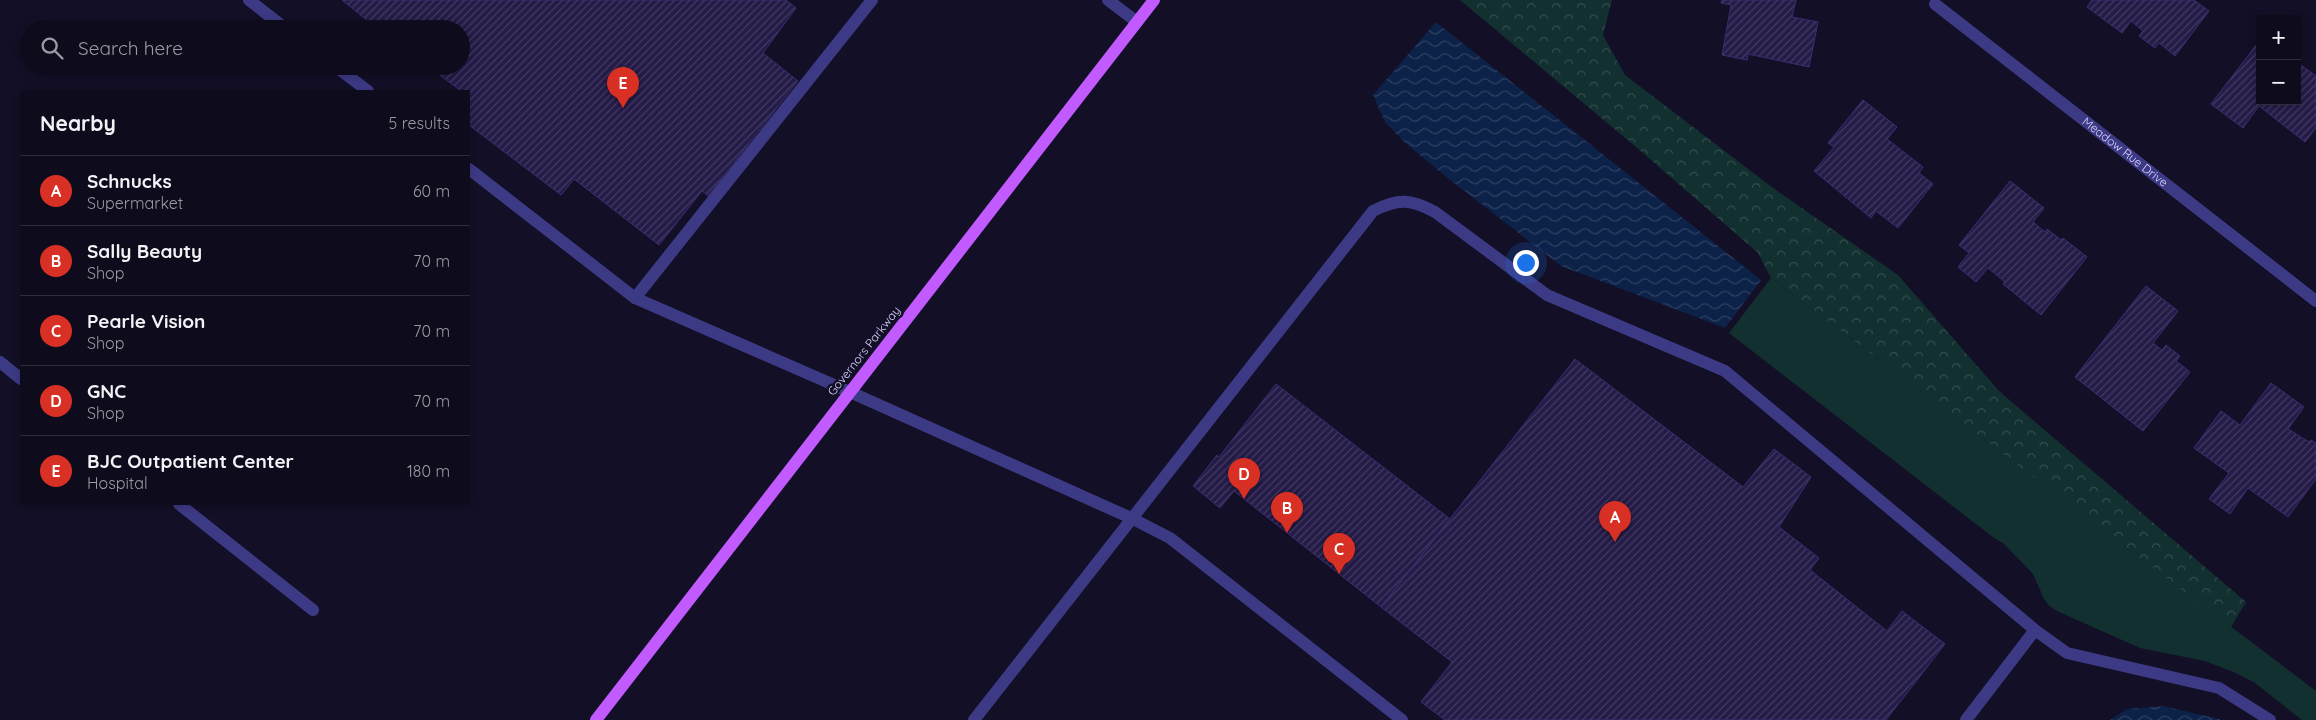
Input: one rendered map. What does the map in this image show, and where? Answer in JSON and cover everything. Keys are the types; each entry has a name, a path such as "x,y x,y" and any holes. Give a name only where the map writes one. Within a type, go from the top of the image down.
{"main road":[{"name":"Governors Parkway","path":"596,720 1154,0"}],"street":[{"path":"249,0 275,20"},
{"path":"635,298 872,0"},
{"path":"1108,0 1137,22"},
{"name":"Meadow Rue Drive","path":"1936,4 2316,301"},
{"path":"347,75 367,90"},
{"path":"470,171 635,298 1131,518 1170,538 1402,720"},
{"path":"974,720 1373,211 1387,204 1402,201 1420,204 1435,212 1547,296 1725,371 2035,630 2067,653 2219,688 2270,720"},
{"path":"0,362 20,378"},
{"path":"180,505 313,610"},
{"path":"1966,720 2035,630"}],"green space":[{"path":"1460,0 1612,0 1603,35 1625,75 1773,188 1898,275 1999,391 2246,602 2231,627 1771,278 1758,253 1636,147"},
{"path":"1771,278 2316,691 2316,720 2302,720 2255,683 2236,673 2205,661 2140,648 2049,606 2033,574 2003,543 1994,538 1729,333"}],"water":[{"path":"1436,22 1761,280 1725,328 1561,266 1405,143 1385,122 1373,95"},
{"path":"2163,706 2221,720 2110,720 2127,709"}],"building":[{"path":"342,0 786,0 796,8 763,53 798,81 708,196 702,191 659,245 574,179 561,195 470,126 470,90 460,90 440,75 470,75 470,20 367,20"},
{"path":"1722,0 1796,0 1792,17 1818,22 1809,67 1748,54 1747,60 1722,55 1731,5 1721,3"},
{"path":"2092,0 2194,0 2209,11 2175,56 2159,43 2155,48 2139,36 2143,31 2131,21 2122,33 2087,7"},
{"path":"2256,45 2256,105 2301,105 2301,65 2316,76 2316,128 2305,142 2259,106 2243,128 2211,104"},
{"path":"1863,100 1897,127 1887,139 1923,167 1919,173 1933,184 1898,228 1876,211 1871,218 1814,171 1834,147 1828,143"},
{"path":"2010,181 2044,208 2033,222 2045,232 2047,229 2061,240 2063,238 2087,257 2041,315 2003,284 2005,282 1988,268 1976,282 1958,267 1969,253 1959,245"},
{"path":"2146,286 2178,311 2153,343 2162,350 2166,345 2180,356 2176,361 2190,372 2143,431 2075,377"},
{"path":"1575,359 1743,487 1774,449 1811,477 1779,527 1819,558 1810,570 1887,631 1902,611 1945,644 1886,720 1445,720 1421,702 1452,662 1381,607"},
{"path":"2271,383 2304,407 2288,429 2309,442 2311,440 2316,443 2316,479 2288,517 2248,488 2230,514 2209,499 2229,473 2194,448 2221,411 2240,425"},
{"path":"1276,384 1450,519 1381,607 1234,491 1220,508 1193,486 1217,455 1219,457"}],"place":[{"name":"BJC Outpatient Center","path":"623,108"},
{"name":"GNC","path":"1244,499"},
{"name":"Sally Beauty","path":"1287,533"},
{"name":"Schnucks","path":"1615,542"},
{"name":"Pearle Vision","path":"1339,574"}]}
